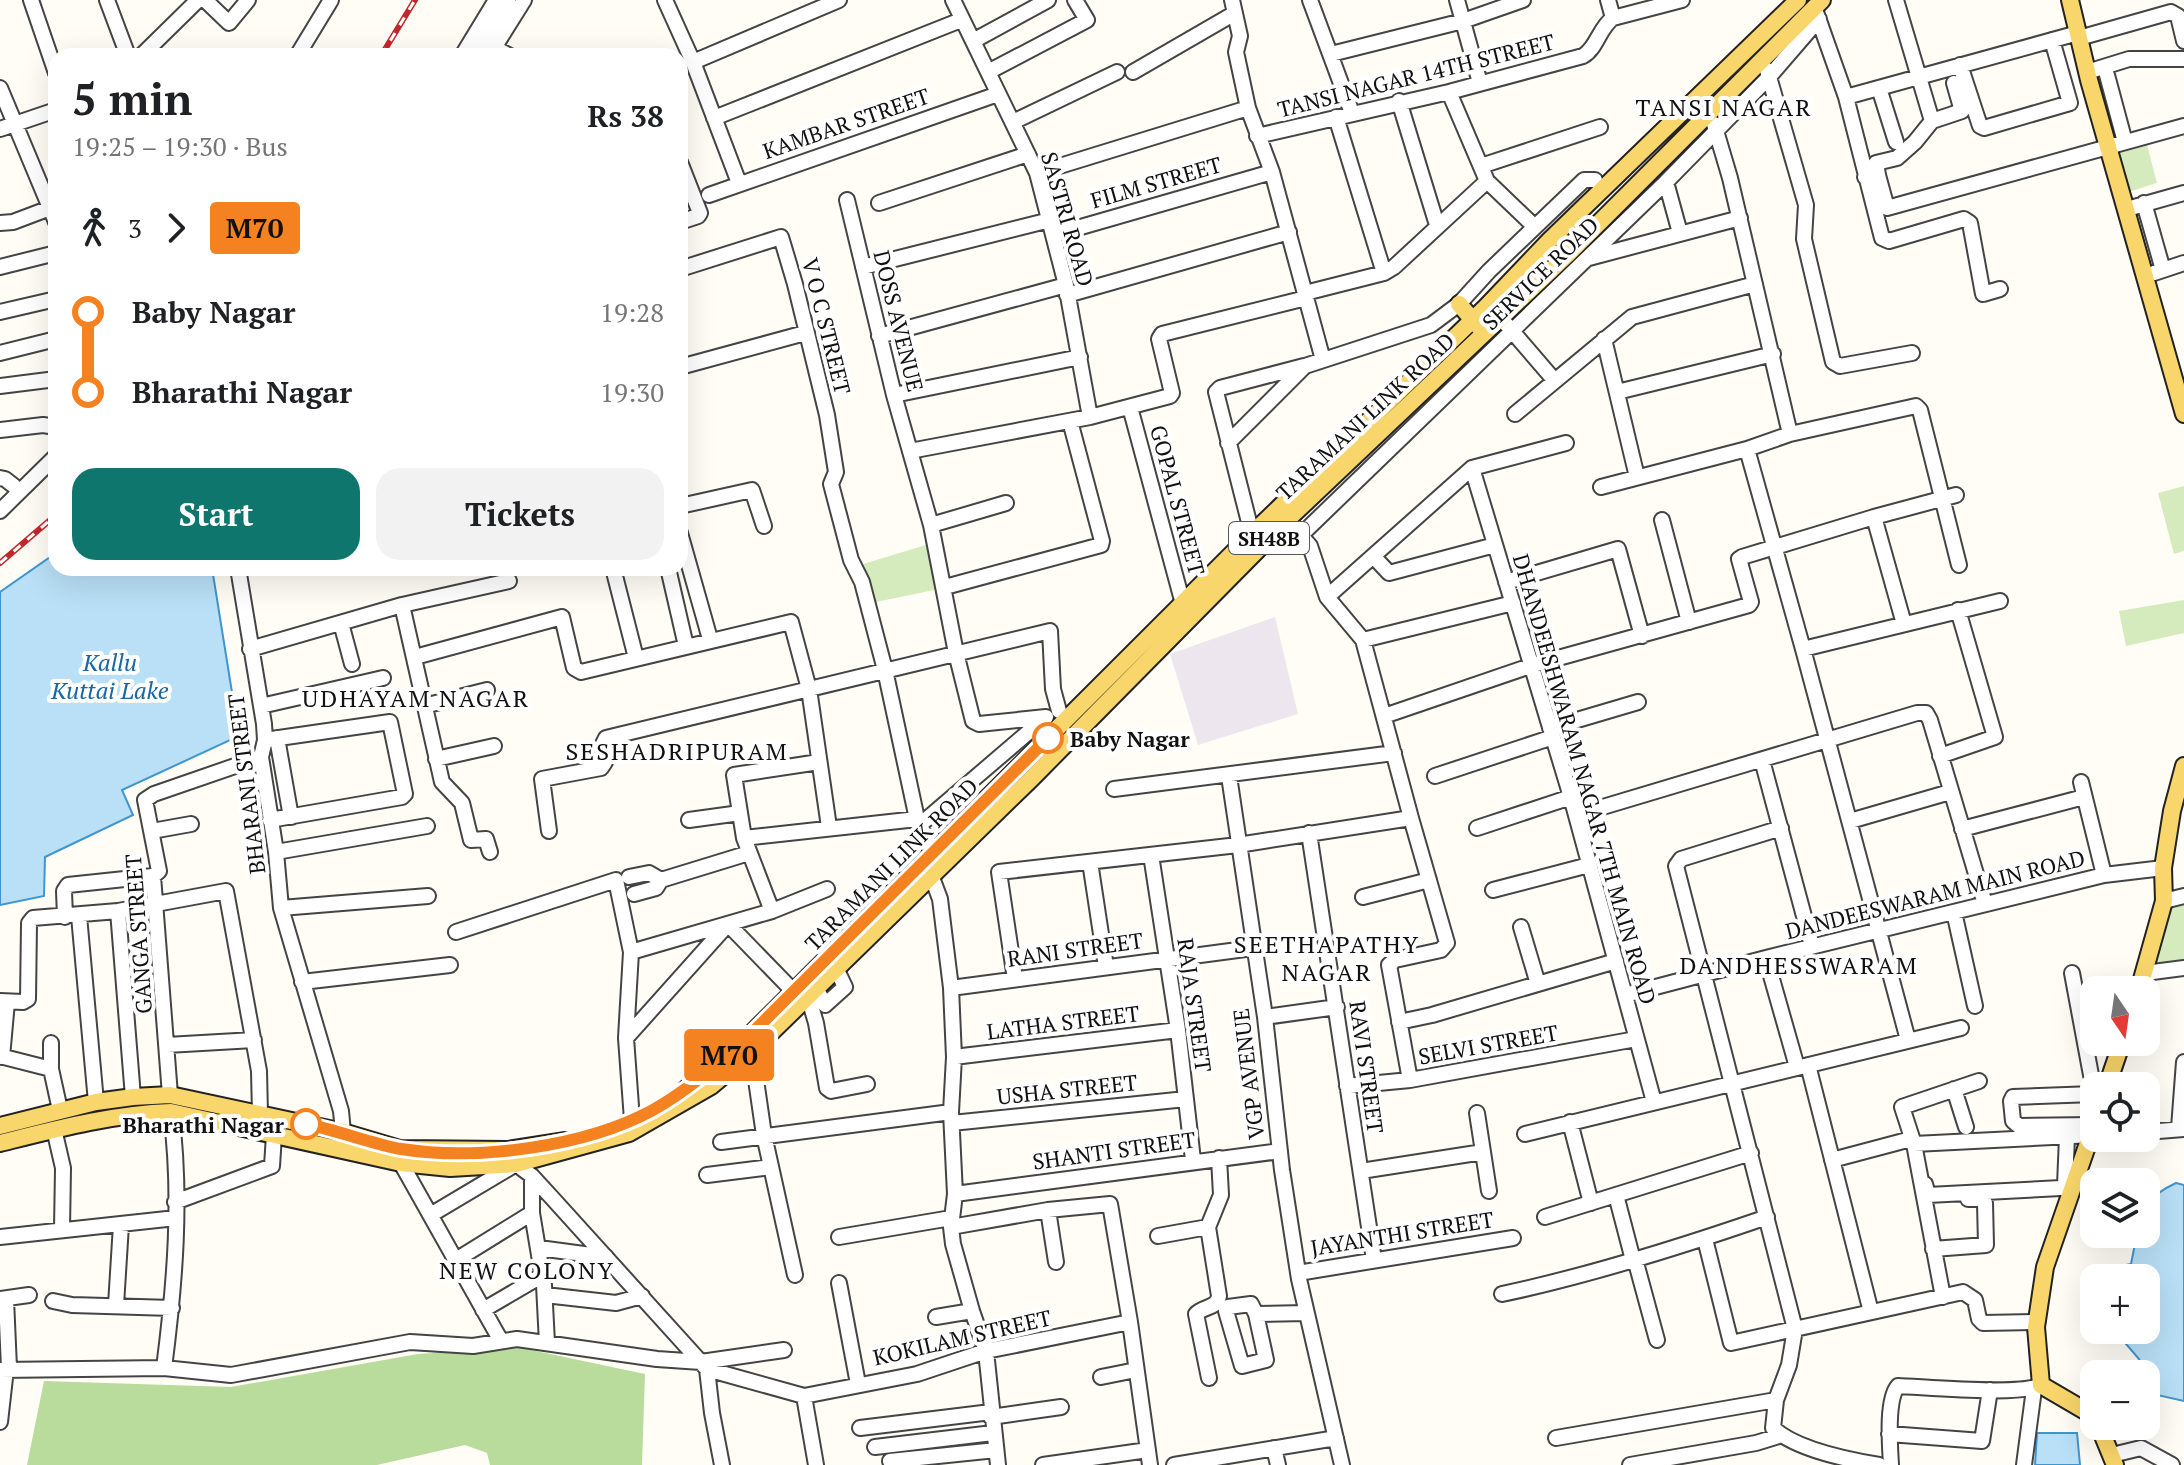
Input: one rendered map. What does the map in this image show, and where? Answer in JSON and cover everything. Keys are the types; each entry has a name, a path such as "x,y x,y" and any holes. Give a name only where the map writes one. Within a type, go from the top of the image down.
{"main road":[{"name":"TARAMANI LINK ROAD","path":"806,992 836,968 931,875 1054,743 1058,715 1183,604 1582,208 1798,0"},
{"path":"2070,0 2088,76 2184,414"},
{"name":"TARAMANI LINK ROAD","path":"0,1143 171,1104 274,1135 401,1163 450,1168 516,1164 629,1133 711,1086 806,992 933,853 1054,743 1484,333 1545,279 1816,7"},
{"path":"1503,289 1545,279 1816,7"},
{"path":"1459,304 1484,333"},
{"path":"2144,976 2164,901 2163,868 2178,810 2184,766"},
{"name":"TARAMANI LINK ROAD","path":"0,1126 96,1102 133,1097 260,1114 343,1132 400,1149 508,1150 600,1133 632,1120 744,1051"},
{"path":"2080,1409 2038,1387 2037,1322 2045,1267 2086,1152"},
{"path":"2105,1440 2114,1460"}],"street":[{"path":"31,0 48,50"},
{"path":"107,0 125,48"},
{"path":"205,0 229,23 248,0"},
{"path":"302,48 331,0"},
{"path":"467,48 496,0"},
{"path":"489,48 508,0"},
{"path":"489,48 524,0"},
{"path":"665,0 687,48"},
{"path":"693,62 839,0"},
{"name":"SASTRI ROAD","path":"953,0 1037,173 1066,290 1090,417"},
{"path":"973,41 1048,0"},
{"path":"988,72 1087,20 1075,0"},
{"path":"1310,0 1352,113"},
{"path":"1457,0 1480,83"},
{"path":"1331,54 1463,21 1523,0"},
{"path":"1608,0 1613,18 1676,1"},
{"path":"1896,0 1932,121"},
{"path":"148,48 189,4"},
{"path":"1133,72 1234,6 1240,36 1236,52 1248,108 1272,172 1323,360"},
{"path":"1816,7 1871,176 1884,240 1964,219 1970,226 1983,294 2000,289"},
{"name":"SERVICE ROAD","path":"1301,535 1512,331 1545,279 1585,259 1769,77 1802,36 1816,7"},
{"path":"1846,97 2052,40 2171,12 2178,16 2184,41"},
{"name":"TANSI NAGAR 14TH STREET","path":"1257,136 1449,92 1586,55 1605,24 1613,18"},
{"path":"714,118 961,20"},
{"path":"1960,65 1980,126 1984,128 2070,103 2052,40"},
{"path":"688,51 739,183"},
{"path":"1763,59 1806,205 1804,239 1833,362 1840,366 1912,353"},
{"path":"2088,76 2129,59 2184,59"},
{"path":"2088,76 2107,75 2141,66 2184,65"},
{"path":"1013,122 1117,72"},
{"path":"2107,75 2125,142"},
{"path":"1954,83 1962,111 1932,121 1924,133 1897,158 1876,163 1871,176 1887,208 2184,126"},
{"path":"0,88 48,203"},
{"path":"1879,88 1896,142"},
{"path":"1449,92 1487,181 1535,227"},
{"name":"KAMBAR STREET","path":"709,195 998,94"},
{"path":"1399,101 1437,225"},
{"path":"1037,173 1248,108"},
{"path":"1711,110 1740,218 1790,434"},
{"path":"0,129 48,113"},
{"path":"1336,117 1384,273"},
{"path":"1481,166 1600,127"},
{"path":"879,203 1028,154"},
{"name":"FILM STREET","path":"1053,235 1272,172"},
{"path":"1252,534 1217,390 1305,366 1431,325 1459,304 1584,180 1595,180"},
{"path":"910,451 1090,417 1172,394 1159,339 1162,334 1384,273 1487,181"},
{"path":"1666,182 1680,233"},
{"path":"688,183 700,214 688,219"},
{"path":"2127,209 2184,193"},
{"name":"DOSS AVENUE","path":"847,200 894,395 931,525 956,653 974,723 1058,715"},
{"path":"2144,203 2163,270"},
{"path":"0,223 48,216"},
{"path":"1585,259 1740,218"},
{"path":"863,267 1050,220"},
{"path":"879,336 1289,232"},
{"name":"V O C STREET","path":"688,266 781,237 827,415 836,472 831,484 851,560 862,582 885,670 919,822 933,853"},
{"path":"0,267 48,255"},
{"path":"2145,276 2184,263"},
{"path":"1515,414 1635,315 1755,284"},
{"path":"0,312 48,301"},
{"path":"1501,317 1555,381"},
{"path":"688,365 805,333"},
{"path":"1604,339 1637,477"},
{"path":"0,353 48,341"},
{"path":"1617,392 1773,354"},
{"path":"894,395 1080,357"},
{"path":"1228,443 1305,366"},
{"path":"0,386 48,380"},
{"name":"GOPAL STREET","path":"1130,407 1183,604"},
{"path":"1601,487 1747,449 1790,434 1919,407 1950,497 1959,565"},
{"path":"945,587 1101,545 1070,421"},
{"path":"0,430 48,426"},
{"path":"1327,597 1472,468 1566,443"},
{"path":"1747,449 1908,1040"},
{"path":"0,497 7,482 48,451"},
{"path":"0,511 48,464"},
{"name":"DHANDEESHWARAM NAGAR 7TH MAIN ROAD","path":"1472,468 1571,797 1654,1102"},
{"path":"688,504 752,490 764,526"},
{"path":"1384,716 1533,665 1749,605 1751,602 1739,559 1950,497"},
{"path":"931,525 1006,503"},
{"path":"1874,517 1904,624"},
{"path":"1287,520 1310,546 1327,597 1363,640 1447,943 1445,948 1395,960 1389,965 1410,1080"},
{"path":"1662,520 1689,622"},
{"path":"1374,557 1389,573 1495,545"},
{"path":"1506,582 1618,549 1642,636"},
{"path":"688,561 710,639"},
{"name":"BHARANI STREET","path":"239,576 261,706 271,739 261,757 281,908 341,1111 343,1132"},
{"path":"615,576 636,658"},
{"path":"670,576 686,646"},
{"path":"250,649 402,605 509,581"},
{"path":"1803,649 2000,601"},
{"path":"1363,640 1513,603"},
{"path":"402,605 442,782 462,803 471,840 486,839 490,852"},
{"path":"1940,756 1990,741 1995,734 1958,610"},
{"path":"415,657 562,617 574,668 581,672 791,622 809,689 829,827"},
{"path":"341,623 352,664"},
{"path":"549,831 542,779 601,768 605,762 602,746 606,738 1050,631 1053,689 1058,715 919,822 829,827 746,846 661,880 656,888 634,894"},
{"path":"261,706 383,678"},
{"path":"424,706 487,690"},
{"path":"1435,776 1638,702"},
{"path":"1576,815 1922,712 1930,720 1985,904"},
{"path":"270,820 291,817 402,797 405,794 390,722 271,739 291,817"},
{"path":"436,759 494,746"},
{"path":"1114,789 1394,753"},
{"name":"GANGA STREET","path":"164,1368 175,1283 176,1218 171,1104 153,876 159,871 146,797 261,757"},
{"path":"1762,760 1812,946"},
{"path":"772,911 746,846 734,775 819,762"},
{"name":"VGP AVENUE","path":"1229,776 1265,1017 1298,1273 1342,1465"},
{"path":"1962,829 2083,789 2104,875"},
{"path":"1850,821 1950,792"},
{"path":"1477,828 1571,797"},
{"path":"689,820 740,813"},
{"path":"1015,979 999,872 1238,845 1411,818"},
{"path":"152,831 191,824"},
{"path":"276,852 427,826"},
{"path":"1778,1432 1776,1400 1789,1365 1795,1329 1676,866 1677,862 1781,828"},
{"name":"RAVI STREET","path":"1309,833 1374,1260"},
{"name":"RAJA STREET","path":"1151,855 1178,1030 1193,1160"},
{"path":"1090,862 1106,967"},
{"path":"1493,890 1589,865"},
{"name":"DANDEESWARAM MAIN ROAD","path":"1625,995 2104,875 2163,868"},
{"path":"629,877 649,873 661,880"},
{"path":"890,1461 997,1457 986,1351 953,1244 954,1057 951,988 940,899 931,875"},
{"path":"96,1102 72,917 64,891 68,885 153,876"},
{"path":"456,932 616,880 620,887 631,952 626,1038 632,1120"},
{"path":"1363,897 1429,880"},
{"path":"631,952 772,911 827,889"},
{"path":"51,1069 1,1056 4,1002 23,1002 29,994 30,920 118,911 226,891 259,1071 260,1114"},
{"path":"281,908 428,896"},
{"path":"2164,901 2184,896"},
{"path":"118,911 133,1097"},
{"path":"1954,912 1975,1006"},
{"path":"728,924 825,1005"},
{"path":"626,1038 728,924"},
{"path":"1521,927 1538,984"},
{"name":"RANI STREET","path":"951,988 1253,948"},
{"path":"1766,958 1832,1160 1871,1312"},
{"path":"1399,1022 1616,961"},
{"path":"302,982 450,965"},
{"path":"814,1018 844,989 836,968"},
{"path":"2145,973 2184,968"},
{"path":"2072,973 2090,1072"},
{"path":"806,992 829,1090 867,1084"},
{"path":"1265,1017 1337,1007"},
{"path":"1525,1134 1961,1028"},
{"name":"LATHA STREET","path":"954,1057 1178,1030"},
{"name":"SELVI STREET","path":"1347,1086 1410,1080 1636,1039"},
{"path":"167,1045 254,1040"},
{"path":"51,1043 51,1069 60,1110"},
{"path":"744,1051 755,1073 764,1135 795,1275"},
{"path":"2160,1130 2182,1128 2184,1062"},
{"path":"1979,1081 1902,1107 1915,1142 1925,1193 1928,1195 2064,1187 2067,1137"},
{"path":"1954,1089 1966,1127"},
{"path":"2080,1095 2013,1097 2011,1101 2013,1121 2019,1126 2080,1130"},
{"name":"USHA STREET","path":"721,1142 952,1117 1186,1099"},
{"path":"1477,1113 1489,1191"},
{"path":"1570,1122 1591,1203"},
{"path":"54,1129 63,1168 62,1229"},
{"path":"1832,1160 1915,1142 2080,1134"},
{"path":"175,1202 272,1166 274,1135"},
{"path":"1915,1142 1943,1297"},
{"name":"SHANTI STREET","path":"952,1211 1193,1160 1280,1151"},
{"path":"1361,1171 1483,1152"},
{"path":"1545,1217 1751,1153"},
{"path":"1209,1378 1196,1314 1213,1306 1219,1296 1208,1227 1221,1195 1219,1158"},
{"path":"401,1163 501,1341"},
{"path":"432,1214 516,1164 532,1176 704,1365 722,1465"},
{"path":"707,1175 771,1167"},
{"path":"532,1176 532,1213 543,1275 547,1343"},
{"path":"1616,1195 1657,1340"},
{"path":"1924,1199 1982,1199 1985,1203 1986,1245 1933,1249"},
{"path":"839,1237 952,1211 1048,1210 1108,1203 1117,1237 1149,1458 1043,1465"},
{"path":"1048,1210 1056,1262"},
{"path":"456,1260 532,1213"},
{"path":"1502,1294 1552,1284 1705,1239 1767,1217"},
{"path":"0,1237 176,1218"},
{"path":"116,1305 121,1225"},
{"path":"1158,1236 1208,1227"},
{"name":"JAYANTHI STREET","path":"1298,1273 1513,1238"},
{"path":"1705,1239 1729,1343 1963,1292 1975,1300 1979,1319 1983,1323 2037,1322"},
{"path":"539,1248 606,1257"},
{"path":"483,1310 543,1275"},
{"path":"839,1283 858,1384"},
{"path":"0,1422 5,1369 3,1299 29,1295"},
{"path":"545,1295 616,1303 642,1296"},
{"path":"53,1301 72,1305 172,1308"},
{"path":"936,1317 972,1311"},
{"path":"1256,1314 1306,1313"},
{"name":"KOKILAM STREET","path":"804,1396 917,1374 986,1351 1130,1322"},
{"path":"5,1369 164,1368 231,1375 410,1342 473,1346 517,1339 704,1365 804,1396 816,1465"},
{"path":"704,1365 784,1350"},
{"path":"1101,1377 1136,1370"},
{"path":"1891,1465 1889,1434 1894,1391 1898,1386 1990,1390 2038,1387 2024,1465"},
{"path":"1889,1434 1978,1442 1984,1436 1990,1390"},
{"path":"1556,1438 1776,1400"},
{"path":"860,1428 1061,1407"},
{"path":"1630,1465 1756,1443 1778,1432 1834,1455 1879,1465"},
{"path":"875,1447 993,1433"},
{"path":"1174,1465 1252,1459 1274,1448 1336,1438"},
{"path":"1274,1448 1278,1465"},
{"path":"2114,1460 2141,1448 2172,1465"}],"shaded area":[{"path":"1275,617 1298,714 1198,745 1170,654"}],"green space":[{"path":"2147,145 2157,183 2125,193 2114,155"},
{"path":"2184,486 2184,551 2174,554 2158,493"},
{"path":"929,544 939,589 876,602 863,564"},
{"path":"2184,600 2184,633 2126,646 2119,611"},
{"path":"2184,901 2184,962 2150,968 2166,905"},
{"path":"517,1347 645,1374 642,1465 490,1465 487,1453 465,1445 377,1465 27,1465 44,1381 231,1387 418,1354"}],"water":[{"name":"Kallu Kuttai Lake","path":"48,559 48,576 213,576 239,736 122,790 133,815 45,857 44,896 0,905 0,592"},
{"path":"2176,1183 2184,1185 2184,1401 2160,1396 2160,1360 2140,1360 2126,1344 2160,1344 2160,1264 2131,1264 2134,1248 2160,1248 2160,1192"},
{"path":"2037,1433 2077,1433 2080,1465 2035,1465"}],"railway":[{"path":"386,48 415,0"},
{"path":"0,563 48,522"}],"bus line":[{"name":"M70","path":"306,1124 400,1149 508,1150 600,1133 654,1109 703,1078 741,1044 1048,738"}],"place":[{"name":"Baby Nagar","path":"1048,738"},
{"name":"Bharathi Nagar","path":"306,1124"}],"district":[{"name":"TANSI NAGAR","path":"1724,107"},
{"name":"UDHAYAM NAGAR","path":"416,698"},
{"name":"SESHADRIPURAM","path":"677,751"},
{"name":"SEETHAPATHY NAGAR","path":"1327,958"},
{"name":"DANDHESSWARAM","path":"1799,965"},
{"name":"NEW COLONY","path":"527,1270"}]}
